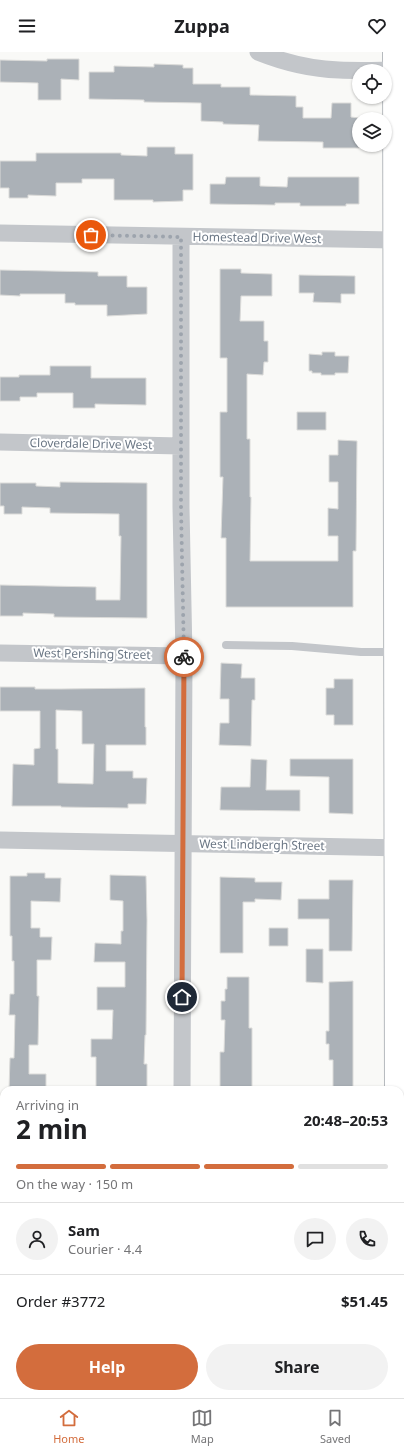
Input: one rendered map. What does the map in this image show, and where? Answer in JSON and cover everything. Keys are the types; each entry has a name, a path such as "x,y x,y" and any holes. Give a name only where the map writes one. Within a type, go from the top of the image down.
{"main road":[{"path":"396,1086 400,848 395,652 394,240 398,64"}],"street":[{"path":"258,52 273,58 320,68 338,70 398,64"},
{"name":"Homestead Drive West","path":"0,233 394,240"},
{"path":"181,237 181,508 184,656 182,1086"},
{"name":"Cloverdale Drive West","path":"0,442 181,446"},
{"name":"West Pershing Street","path":"0,653 184,656"},
{"name":"West Lindbergh Street","path":"0,840 400,848"}],"lane":[{"path":"226,645 292,646 361,652 395,652"}],"building":[{"path":"47,59 79,59 79,80 61,79 61,100 38,100 38,83 0,82 0,60 47,61"},
{"path":"154,64 183,65 183,68 193,68 193,84 221,84 221,87 250,87 250,95 296,96 296,107 303,107 303,118 331,118 332,103 351,103 352,148 323,148 323,142 258,141 259,125 223,124 223,122 201,121 201,103 89,99 89,72 114,72 114,66 154,67"},
{"path":"147,147 175,147 175,154 193,154 193,190 183,190 183,201 153,202 153,200 114,200 114,179 82,179 82,183 56,183 56,196 28,195 28,198 9,198 9,188 0,188 0,161 36,161 36,153 121,153 121,155 147,156"},
{"path":"226,177 260,177 260,186 287,187 288,177 359,177 359,204 346,204 346,206 300,206 300,203 275,203 275,205 210,204 210,184 225,184"},
{"path":"220,269 241,269 241,273 272,274 272,296 241,296 240,321 264,321 264,341 268,341 268,362 264,362 263,375 247,374 247,439 250,439 251,497 250,561 338,561 338,536 328,536 328,508 338,509 338,482 329,482 329,455 338,455 338,440 357,441 356,551 353,551 353,607 226,607 226,538 221,538 223,477 220,477 220,412 227,412 227,358 220,358"},
{"path":"0,270 98,272 98,276 127,276 127,287 147,287 147,314 107,316 107,305 75,305 75,303 65,303 65,294 20,294 20,296 0,295"},
{"path":"299,275 355,276 355,294 341,294 341,303 313,302 314,293 299,293"},
{"path":"322,352 335,352 335,356 349,356 348,373 321,375 321,373 312,373 312,371 309,371 309,354 322,355"},
{"path":"50,366 91,366 91,378 146,378 146,405 95,404 95,408 73,408 73,393 37,393 37,397 20,397 20,401 0,401 0,377 19,377 19,375 50,375"},
{"path":"297,412 326,412 326,430 297,430"},
{"path":"60,482 147,483 147,618 54,617 54,614 23,613 23,616 0,616 0,585 96,587 96,600 120,600 121,536 119,536 119,514 50,513 50,508 22,507 22,514 4,514 4,506 0,506 0,483 36,483 36,486 60,487"},
{"path":"221,663 242,664 241,678 255,678 255,700 252,700 251,746 219,745 220,723 229,723 229,699 220,699"},
{"path":"334,679 353,679 353,725 334,725 334,715 326,715 326,688 334,688"},
{"path":"0,687 35,687 35,689 145,688 146,745 106,745 106,771 133,771 133,778 147,778 146,804 128,804 128,808 12,806 13,764 34,765 34,749 40,748 40,711 0,711","holes":["56,710 82,711 82,744 94,744 93,784 58,783"]},
{"path":"251,759 267,760 266,790 300,790 300,811 220,810 221,787 250,787"},
{"path":"290,759 353,759 353,814 329,813 329,777 290,776"},
{"path":"27,873 45,873 45,878 61,878 60,902 31,901 31,928 40,928 40,937 52,937 51,960 37,960 37,996 39,996 38,1045 29,1045 29,1074 46,1074 46,1086 9,1086 10,1058 14,1058 15,1015 9,1015 10,994 14,994 14,961 12,961 12,936 10,936 10,876 27,876"},
{"path":"110,875 146,876 146,1035 144,1064 147,1064 147,1086 96,1086 96,1057 91,1057 91,1039 112,1039 113,1010 97,1010 97,987 125,987 125,962 94,962 95,943 121,944 121,931 123,931 123,901 110,900"},
{"path":"220,877 255,878 255,882 282,882 281,900 255,899 255,902 243,902 243,953 220,953"},
{"path":"329,880 353,880 352,951 329,951 329,919 298,919 298,899 329,899"},
{"path":"269,928 288,928 288,946 269,946"},
{"path":"306,949 323,949 323,983 306,982"},
{"path":"227,977 249,977 249,1028 252,1028 252,1086 220,1086 220,1052 224,1052 225,1020 221,1020 221,1001 225,1001 225,989 227,989"},
{"path":"353,981 353,1086 333,1086 333,1060 329,1060 329,1044 326,1044 326,1031 329,1031 329,982"}],"way so far":[{"path":"91,235 181,237 181,508 184,657"}],"route":[{"path":"182,997 184,657"}]}
